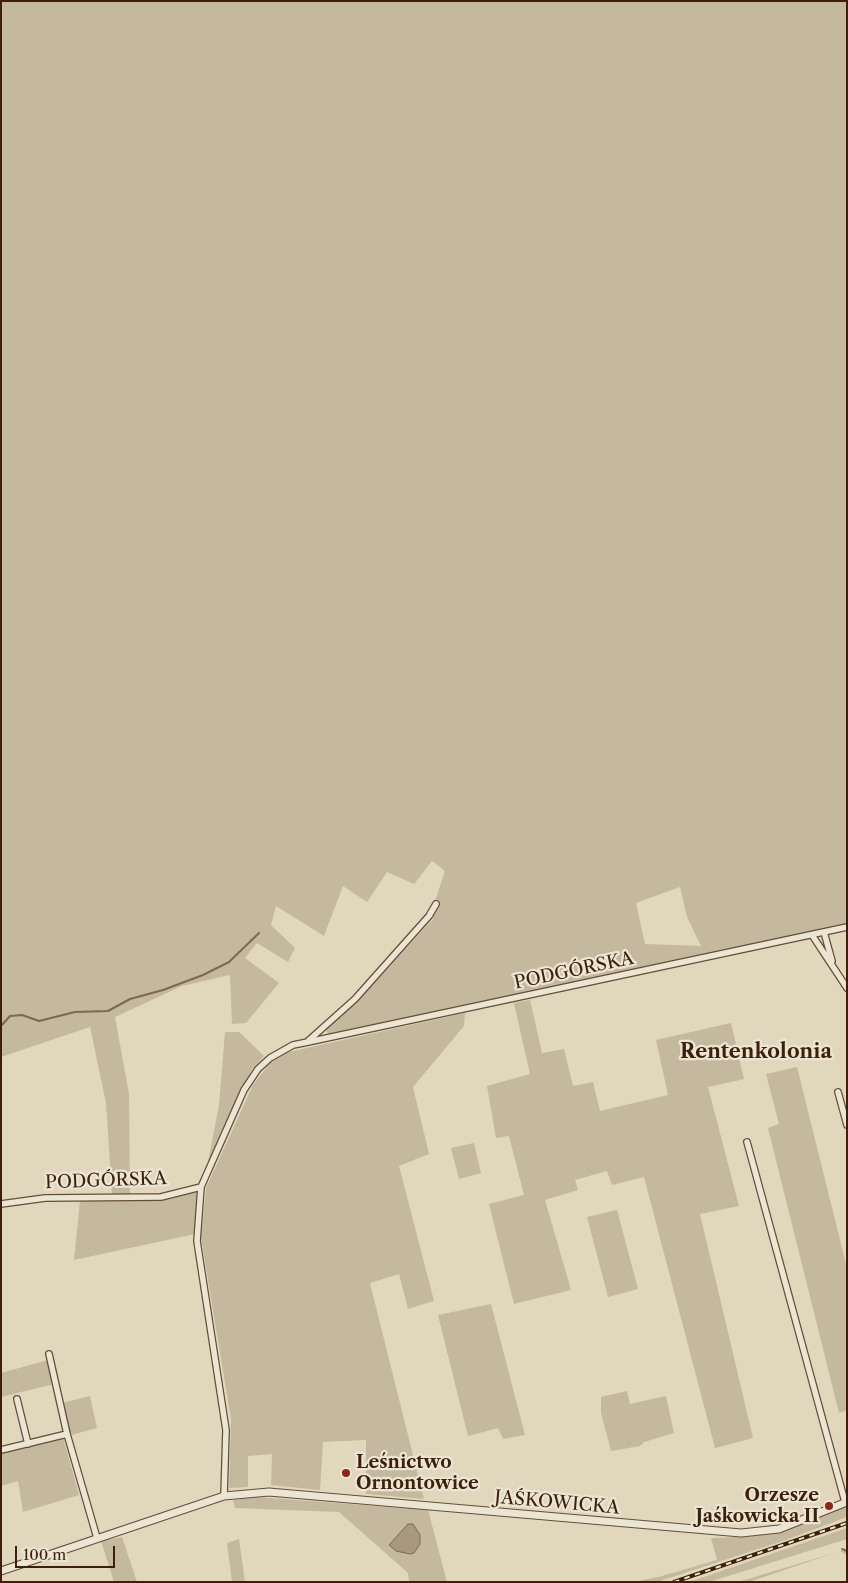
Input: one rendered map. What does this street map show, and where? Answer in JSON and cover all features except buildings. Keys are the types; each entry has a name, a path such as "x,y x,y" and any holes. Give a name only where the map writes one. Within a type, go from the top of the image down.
{"street":[{"name":"PODGÓRSKA","path":"308,1042 355,999 424,922 436,904"},
{"name":"PODGÓRSKA","path":"1,1204 45,1198 161,1197 201,1187 249,1080 270,1058 293,1045 847,927"},
{"path":"824,932 834,968"},
{"path":"812,935 847,988"},
{"path":"838,1092 847,1125"},
{"path":"747,1142 846,1502"},
{"path":"201,1187 197,1241 226,1430 224,1496"},
{"path":"49,1354 67,1434 97,1538"},
{"path":"17,1399 28,1444"},
{"path":"1,1450 67,1434"},
{"name":"JAŚKOWICKA","path":"1,1571 224,1496 269,1492 741,1533 779,1529 846,1502"}],"shaded area":[{"path":"1,1 847,1 847,925 705,953 601,978 329,1036 325,1028 356,1003 433,919 435,901 445,871 432,861 414,884 387,872 367,902 343,886 324,936 276,906 271,925 295,948 288,962 257,943 245,958 279,983 246,1023 232,1024 230,975 182,986 115,1017 129,1094 130,1194 112,1194 106,1103 90,1027 1,1057","holes":["680,887 687,917 701,946 645,944 636,903"]},
{"path":"530,1000 542,1053 564,1049 573,1086 593,1082 600,1111 668,1095 656,1040 731,1023 744,1079 708,1087 739,1206 700,1214 753,1438 715,1448 644,1177 612,1185 607,1171 575,1180 578,1190 545,1200 571,1290 514,1304 489,1204 524,1195 509,1136 496,1138 487,1086 530,1074 514,1003"},
{"path":"465,1013 464,1026 413,1087 429,1154 399,1166 434,1301 408,1309 399,1274 370,1283 424,1499 366,1494 366,1440 323,1442 320,1490 271,1485 272,1454 248,1456 248,1487 229,1488 231,1419 201,1238 206,1188 253,1085 270,1063 289,1052"},
{"path":"225,1032 239,1032 264,1056 252,1069 208,1162 219,1105"},
{"path":"797,1067 847,1268 847,1410 839,1413 768,1128 779,1124 766,1074"},
{"path":"474,1143 481,1173 459,1179 451,1148"},
{"path":"191,1192 197,1193 195,1234 74,1260 80,1201 164,1200"},
{"path":"617,1210 638,1289 608,1297 587,1217"},
{"path":"491,1304 525,1435 503,1439 498,1428 468,1436 438,1315"},
{"path":"48,1360 54,1384 1,1397 1,1373"},
{"path":"627,1391 630,1404 666,1396 674,1433 644,1442 640,1446 611,1451 601,1413 601,1397"},
{"path":"90,1396 97,1428 71,1435 62,1403"},
{"path":"63,1437 79,1495 23,1512 18,1481 1,1486 1,1453"},
{"path":"258,1497 428,1510 447,1582 409,1582 408,1573 339,1512 235,1508 233,1500","holes":["405,1530 414,1553 390,1545"]},
{"path":"847,1505 847,1517 786,1540 660,1581 634,1582 717,1560 711,1538 740,1537 779,1531"},
{"path":"408,1524 413,1524 420,1535 420,1544 414,1553 410,1554 396,1551 389,1545"},
{"path":"847,1528 847,1539 709,1582 689,1582"},
{"path":"122,1537 137,1582 114,1582 101,1541"},
{"path":"239,1539 245,1582 232,1582 227,1543"},
{"path":"847,1549 847,1555 840,1551"},
{"path":"837,1552 749,1582 738,1582"}],"waterway":[{"path":"1,1026 10,1016 22,1015 39,1021 75,1012 108,1011 130,999 163,990 203,975 229,962 259,933"},
{"path":"842,1549 847,1551"}],"railway":[{"path":"674,1582 847,1523"}],"place":[{"name":"Leśnictwo Ornontowice","path":"346,1473"},
{"name":"Orzesze Jaśkowicka II","path":"829,1506"}],"district":[{"name":"Rentenkolonia","path":"756,1052"}]}
